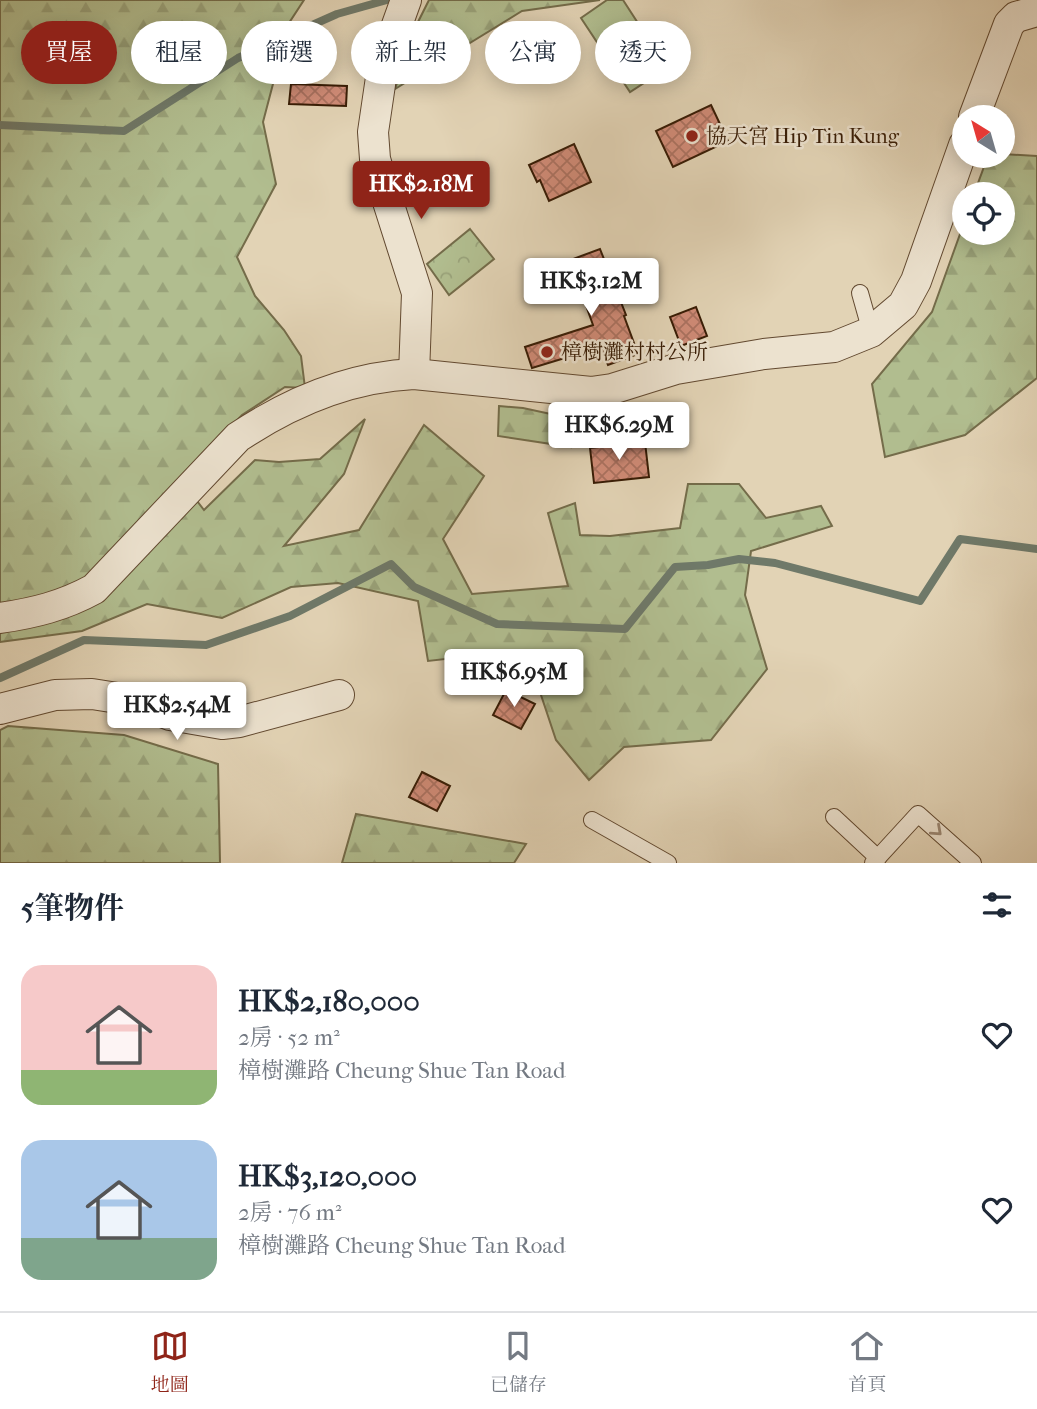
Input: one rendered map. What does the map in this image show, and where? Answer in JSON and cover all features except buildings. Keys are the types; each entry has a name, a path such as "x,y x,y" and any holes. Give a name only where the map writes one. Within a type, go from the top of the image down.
{"street":[{"path":"406,0 383,64 373,132 382,183 417,293 414,374"},
{"path":"979,105 1009,24 1016,17 1037,11"},
{"path":"0,618 41,612 74,600 94,589 227,447 267,419 322,391 357,380 414,374 591,392 612,389 676,369 764,354 834,346 871,332 903,304 916,281 956,168"},
{"path":"0,709 55,695 92,694 130,700 170,715 222,724 239,722 339,695"}],"lane":[{"path":"860,293 871,332"},
{"path":"834,817 875,860 918,814 973,863"},
{"path":"592,820 668,863"}],"green space":[{"path":"0,0 304,0 290,21 241,21 241,84 273,84 263,122 276,184 237,257 255,296 284,330 301,356 305,388 285,387 242,415 181,480 204,510 255,460 279,462 320,459 365,419 344,474 284,546 359,530 424,425 484,476 443,539 472,594 568,586 548,513 575,503 580,535 610,536 680,528 688,484 739,484 766,518 821,506 832,526 751,551 745,595 767,669 711,740 624,747 589,780 556,740 526,650 428,661 418,601 338,583 291,587 222,618 147,604 82,631 0,642"},
{"path":"429,0 600,0 522,11 506,21 485,21 485,34 471,42 471,21 418,21"},
{"path":"607,0 623,0 637,21 595,21 595,39 581,18"},
{"path":"625,84 642,84 630,92"},
{"path":"1015,155 1037,156 1037,378 965,435 885,457 872,384 932,312 956,245 1015,245 1015,182 978,182 984,168 1015,168"},
{"path":"470,229 494,259 449,295 427,264"},
{"path":"499,406 523,408 574,419 571,447 498,436"},
{"path":"8,726 124,735 218,764 220,863 0,863 0,730"},
{"path":"356,814 526,844 514,863 342,863"}],"waterway":[{"path":"0,125 124,131 238,58 337,14 387,0"},
{"path":"0,678 84,640 206,645 290,616 391,564 414,587 497,624 625,629 675,567 708,565 739,559 775,563 920,601 960,539 1037,549"}],"place":[{"name":"協天宮 Hip Tin Kung","path":"692,136"},
{"name":"樟樹灘村村公所","path":"547,352"}]}
